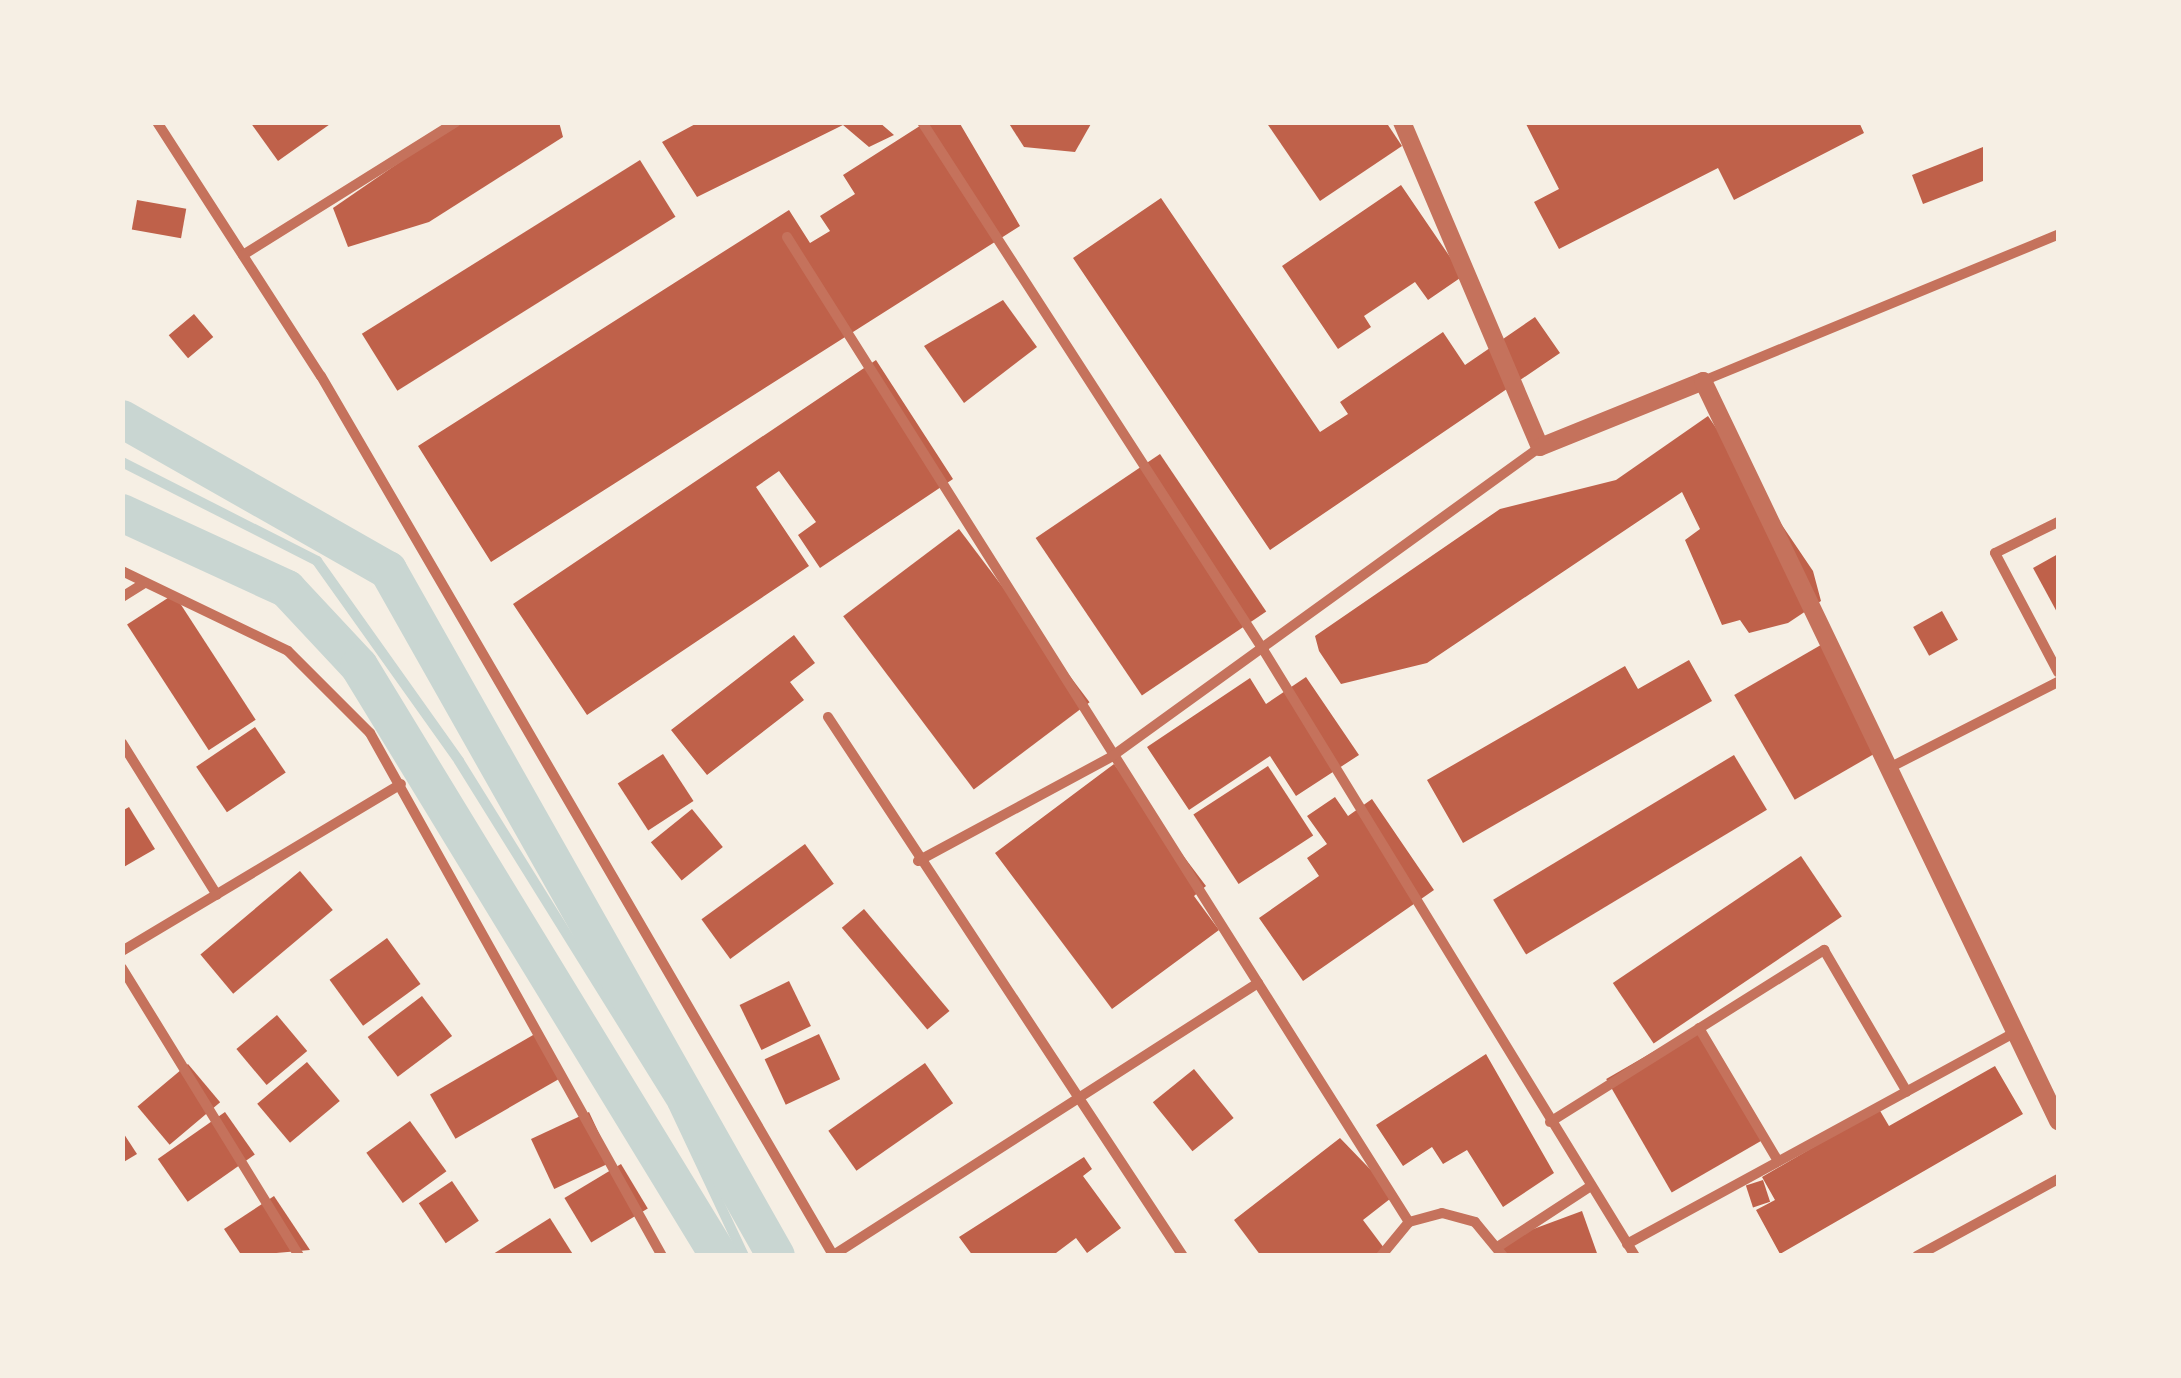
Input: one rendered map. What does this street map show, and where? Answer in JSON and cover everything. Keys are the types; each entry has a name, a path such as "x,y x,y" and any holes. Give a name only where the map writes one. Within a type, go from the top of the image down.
{"street":[{"path":"157,122 243,255 832,1255 1086,1101 1258,983"},
{"path":"243,255 456,122"},
{"path":"922,122 1264,651 1635,1256"},
{"path":"1402,122 1540,447"},
{"path":"918,860 1111,758 1264,651 1540,447 2058,234"},
{"path":"787,237 1111,758 1409,1222"},
{"path":"1703,381 2058,1120"},
{"path":"2058,522 1996,553 2058,672"},
{"path":"122,571 288,651 370,733 402,784 662,1256"},
{"path":"122,597 144,583"},
{"path":"1889,768 2058,682"},
{"path":"828,717 918,860 1086,1101 1183,1256"},
{"path":"122,743 217,894"},
{"path":"122,952 402,784"},
{"path":"1550,1122 1824,950 1907,1092"},
{"path":"122,968 299,1256"},
{"path":"1699,1028 1778,1162"},
{"path":"1627,1244 2016,1032"},
{"path":"1917,1256 2058,1179"},
{"path":"1380,1256 1409,1222 1459,1215 1501,1251 1591,1186"}],"building":[{"path":"250,122 333,122 278,161"},
{"path":"458,122 559,122 563,137 429,222 348,247 333,208"},
{"path":"699,122 879,122 894,135 869,147 843,125 697,197 662,142"},
{"path":"926,122 959,122 1020,226 491,562 418,446 789,210 810,243 830,231 820,216 855,194 843,175"},
{"path":"1008,122 1092,122 1075,152 1024,147"},
{"path":"1266,122 1386,122 1402,146 1320,201"},
{"path":"1525,122 1859,122 1864,133 1734,200 1718,168 1559,249 1534,202 1559,189"},
{"path":"1983,147 1983,181 1923,204 1912,175"},
{"path":"640,160 676,217 397,391 362,334"},
{"path":"1401,185 1463,276 1428,300 1415,282 1364,316 1371,327 1338,349 1282,266"},
{"path":"1161,198 1320,432 1348,414 1340,402 1443,332 1465,365 1535,317 1560,353 1270,550 1073,258"},
{"path":"137,200 186,209 181,238 132,230"},
{"path":"1003,300 1037,347 964,403 924,346"},
{"path":"194,314 213,337 188,358 169,335"},
{"path":"876,360 953,479 820,568 798,535 816,522 779,471 756,487 809,566 587,715 513,604"},
{"path":"1708,416 1813,571 1821,601 1788,623 1749,633 1740,620 1722,625 1685,540 1700,529 1682,492 1427,663 1341,684 1319,651 1315,636 1500,509 1616,480"},
{"path":"1160,454 1266,612 1142,695 1036,538"},
{"path":"959,529 1090,702 974,790 843,616"},
{"path":"2058,554 2058,614 2033,568"},
{"path":"174,594 256,720 209,750 127,624"},
{"path":"1942,611 1958,640 1929,656 1913,627"},
{"path":"794,635 815,663 790,682 804,700 707,775 671,730"},
{"path":"1826,642 1886,747 1795,800 1734,695"},
{"path":"1689,660 1712,701 1463,843 1427,780 1625,666 1638,689"},
{"path":"1306,677 1359,755 1296,796 1270,756 1189,810 1147,747 1250,678 1266,704"},
{"path":"255,727 286,773 227,812 196,767"},
{"path":"663,754 693,801 648,830 618,783"},
{"path":"1734,755 1767,810 1526,955 1493,900"},
{"path":"1114,764 1206,886 1194,896 1219,930 1112,1009 995,853"},
{"path":"1268,766 1313,836 1239,884 1193,814"},
{"path":"1335,797 1348,816 1372,799 1434,890 1303,981 1259,918 1319,876 1307,858 1327,844 1307,816"},
{"path":"129,807 155,849 122,868 122,811"},
{"path":"692,809 723,847 682,880 651,842"},
{"path":"805,844 834,884 730,959 701,919"},
{"path":"1801,856 1842,917 1654,1043 1613,983"},
{"path":"300,871 333,910 233,994 200,955"},
{"path":"864,909 949,1011 927,1030 842,928"},
{"path":"387,938 421,984 363,1026 330,980"},
{"path":"789,981 811,1026 761,1050 740,1005"},
{"path":"422,996 452,1036 398,1077 368,1037"},
{"path":"277,1015 307,1051 267,1085 236,1049"},
{"path":"1698,1026 1764,1139 1672,1192 1606,1079"},
{"path":"540,1031 566,1075 456,1139 430,1094"},
{"path":"819,1034 840,1079 786,1105 765,1059"},
{"path":"1486,1054 1554,1173 1503,1207 1467,1150 1443,1164 1432,1147 1403,1166 1376,1125"},
{"path":"307,1062 340,1101 290,1143 257,1104"},
{"path":"925,1063 953,1103 856,1171 828,1131"},
{"path":"188,1064 220,1102 170,1145 137,1106"},
{"path":"1995,1066 2023,1114 1780,1254 1756,1210 1775,1200 1762,1177 1879,1109 1889,1126"},
{"path":"1194,1069 1234,1118 1192,1151 1153,1102"},
{"path":"225,1112 255,1155 188,1202 158,1159"},
{"path":"589,1112 612,1162 554,1189 531,1139"},
{"path":"410,1121 446,1171 403,1203 366,1153"},
{"path":"122,1131 137,1154 122,1163"},
{"path":"1340,1138 1395,1195 1363,1220 1390,1256 1261,1256 1234,1220"},
{"path":"1084,1157 1092,1169 1083,1176 1121,1228 1087,1253 1076,1238 1052,1256 973,1256 959,1237"},
{"path":"621,1164 648,1209 591,1243 564,1198"},
{"path":"1763,1180 1770,1202 1753,1207 1746,1186"},
{"path":"452,1181 479,1221 446,1243 419,1203"},
{"path":"274,1196 310,1250 242,1256 224,1229"},
{"path":"1582,1211 1598,1256 1497,1256 1493,1244"},
{"path":"550,1218 574,1256 490,1256"}],"waterway":[{"path":"122,419 388,570 776,1256"},
{"path":"122,462 317,561 459,761 673,1105 744,1256"},
{"path":"122,513 287,589 359,666 719,1256"}]}
